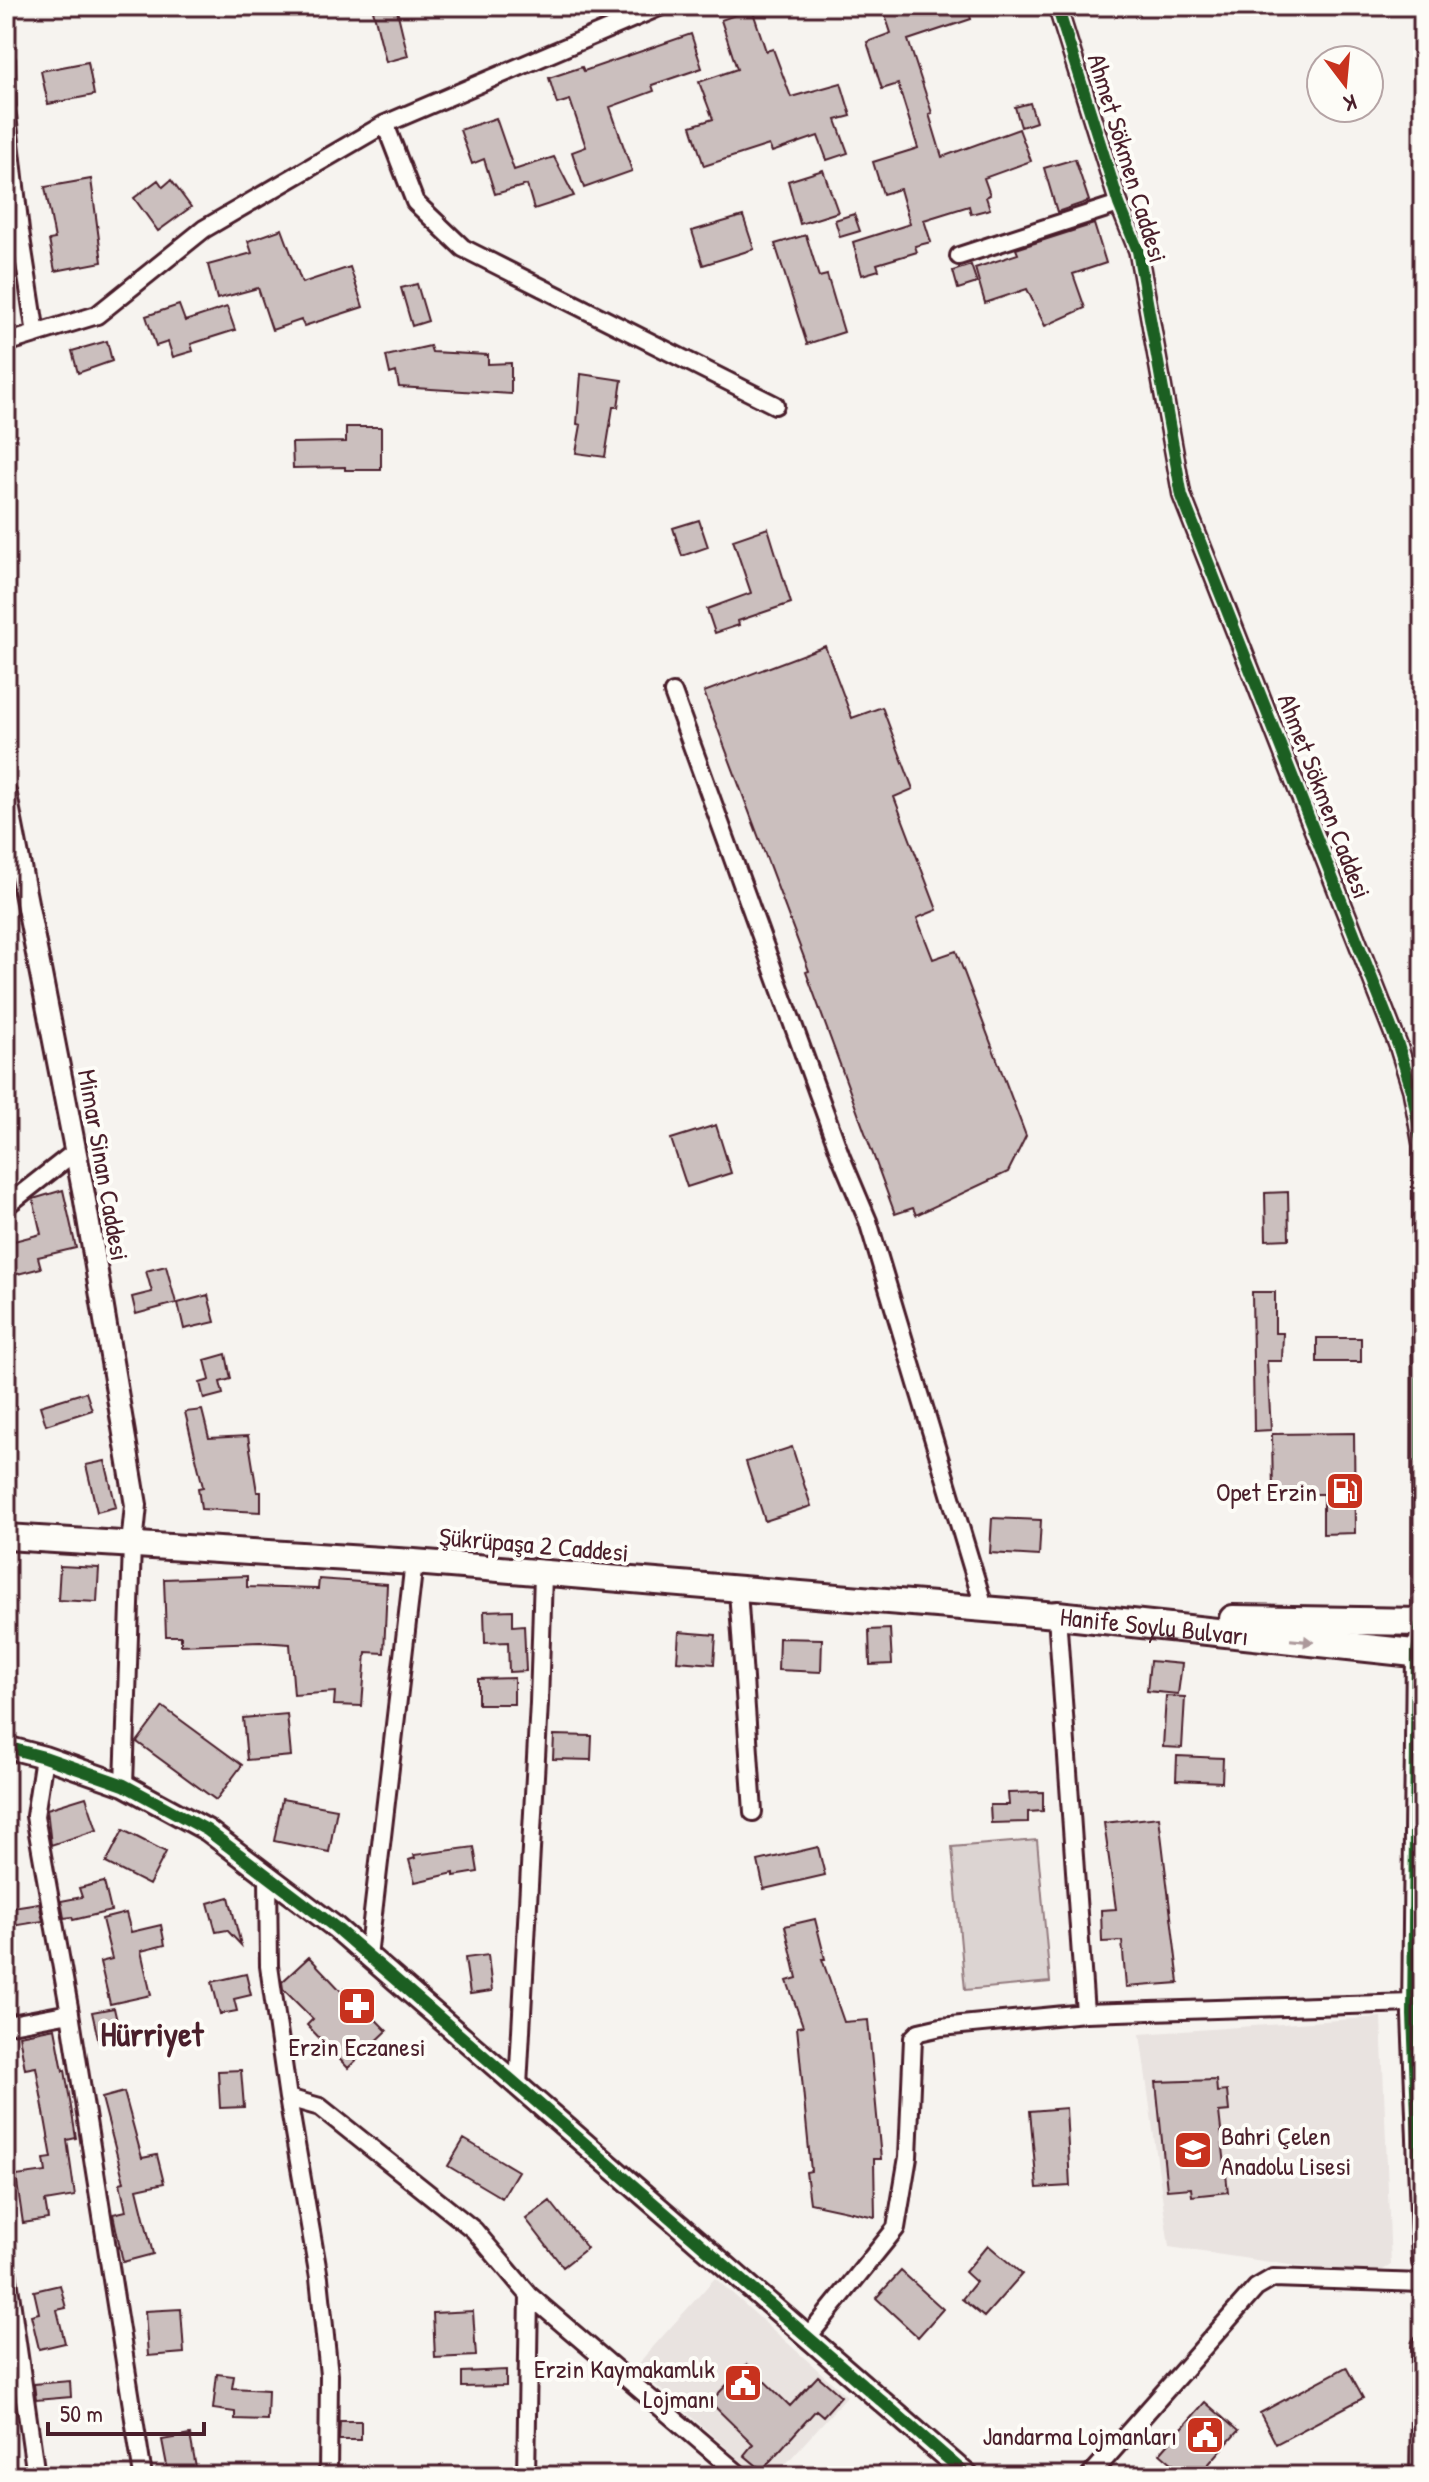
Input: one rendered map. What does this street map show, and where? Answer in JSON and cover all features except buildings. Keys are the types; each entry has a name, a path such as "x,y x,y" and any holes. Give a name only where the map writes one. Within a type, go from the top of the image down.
{"main road":[{"name":"Şükrüpaşa 2 Caddesi","path":"6,1537 414,1562 1057,1615"},
{"name":"Hanife Soylu Bulvarı","path":"1057,1615 1422,1622"},
{"name":"Hanife Soylu Bulvarı","path":"1057,1615 1420,1654"}],"street":[{"path":"6,343 97,315 204,229 385,124 662,6"},
{"name":"Ahmet Sökmen Caddesi","path":"1057,6 1119,204 1138,251 1182,496 1387,1016 1412,1090 1422,1145 1420,1654"},
{"path":"6,61 6,106 20,231 36,334"},
{"path":"385,124 415,202 463,248 775,405"},
{"path":"959,256 1119,204"},
{"path":"673,693 841,1157 868,1221 985,1610"},
{"name":"Mimar Sinan Caddesi","path":"6,795 76,1151 136,1505 132,1545"},
{"path":"6,1206 76,1151"},
{"path":"124,1785 132,1545"},
{"path":"368,1956 414,1562"},
{"path":"518,2086 543,1574"},
{"path":"738,1590 753,1812"},
{"path":"1057,1615 1085,2013"},
{"path":"1420,1654 1413,2003 1423,2262"},
{"path":"6,1747 124,1785 207,1830 268,1876 368,1956 808,2337 960,2473"},
{"path":"44,1757 35,1816 70,2013 143,2476"},
{"path":"268,1876 269,1966 319,2278 329,2375 328,2476"},
{"path":"808,2337 896,2228 908,2157 913,2038 919,2032 941,2027 1085,2013 1413,2003"},
{"path":"6,2025 70,2013"},
{"path":"288,2098 320,2107 474,2230 529,2295 741,2476"},
{"path":"6,2265 36,2476"},
{"path":"1090,2476 1256,2288 1273,2278 1423,2283"},
{"path":"526,2476 529,2295"},
{"path":"1421,2476 1423,2346"}],"shaded area":[{"path":"1037,1840 1050,1982 965,1990 952,1847"},
{"path":"1381,2017 1391,2265 1371,2277 1169,2247 1140,2034"},
{"name":"Erzin Kaymakamlık Lojmanı","path":"715,2278 847,2396 775,2476 758,2476 635,2367"}],"cycle path":[{"path":"1057,6 1119,204 1138,251 1182,496 1398,1045 1412,1090 1422,1145 1421,1622 1417,1653 1413,2015 1423,2262"},
{"path":"6,1747 124,1785 207,1830 335,1927 968,2476"}],"place":[{"name":"Opet Erzin","path":"1345,1491"},
{"name":"Erzin Eczanesi","path":"357,2006"},
{"name":"Bahri Çelen Anadolu Lisesi","path":"1193,2150"},
{"name":"Erzin Kaymakamlık Lojmanı","path":"743,2383"},
{"name":"Jandarma Lojmanları","path":"1205,2435"}],"district":[{"name":"Hürriyet","path":"152,2034"}]}
